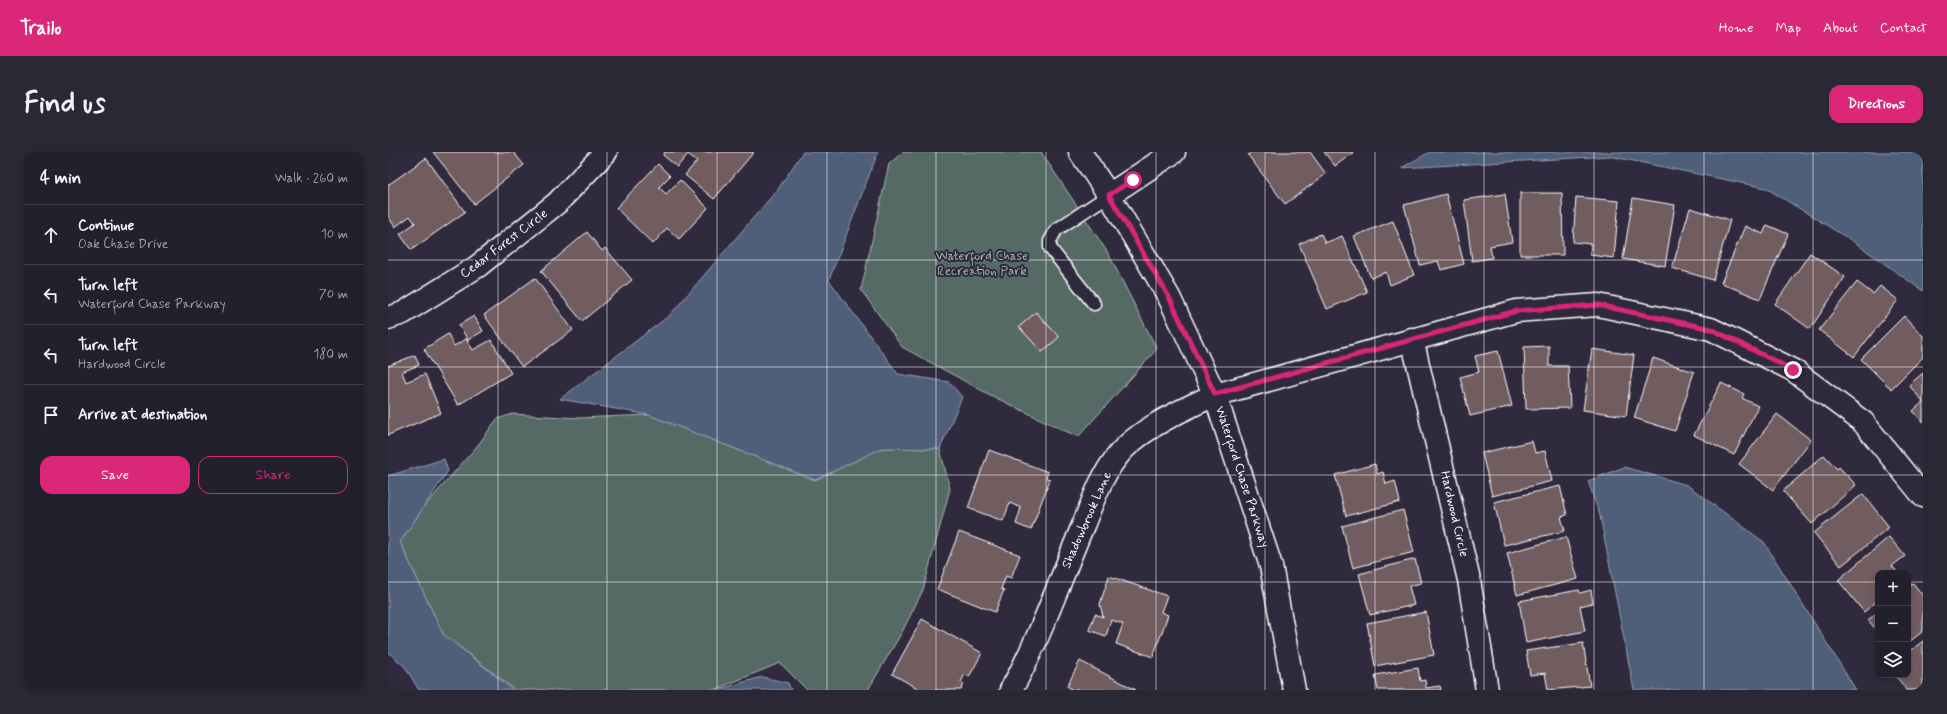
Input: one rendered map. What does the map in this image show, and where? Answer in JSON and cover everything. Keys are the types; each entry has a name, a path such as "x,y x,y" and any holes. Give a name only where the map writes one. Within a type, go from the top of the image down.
{"street":[{"name":"Cedar Forest Circle","path":"388,318 403,313 478,266 557,203 606,152"},
{"name":"Waterford Chase Parkway","path":"1080,152 1109,195 1169,297 1215,394 1270,566 1294,690"},
{"path":"1109,195 1174,152"},
{"path":"1215,394 1516,311 1598,305 1711,329 1793,370 1863,422 1923,496"},
{"name":"Hardwood Circle","path":"1412,339 1469,580 1488,690"},
{"name":"Shadowbrook Lane","path":"1011,690 1022,670 1053,602 1101,483 1116,457 1135,440 1155,426 1185,408 1215,394"}],"lane":[{"path":"1094,304 1050,248 1050,241 1056,230 1109,195"}],"green space":[{"name":"Waterford Chase Recreation Park","path":"903,152 1041,152 1108,253 1157,349 1078,437 992,396 902,347 861,290 889,164"},
{"path":"513,414 579,418 649,415 815,480 882,448 940,449 950,489 923,590 902,632 868,690 807,690 780,663 714,690 515,690 443,634 400,542 423,508 478,445 497,419"}],"water":[{"path":"803,152 878,152 829,280 898,374 949,382 962,397 940,449 882,448 815,480 649,415 560,399 670,315 778,189"},
{"path":"1430,152 1923,152 1923,291 1854,242 1766,188 1609,156 1401,168"},
{"path":"444,459 448,471 400,542 443,634 513,690 419,690 405,667 388,652 388,476"},
{"path":"1624,467 1687,485 1764,542 1856,690 1634,690 1600,516 1588,481"},
{"path":"762,677 788,683 791,690 716,690"}],"building":[{"path":"433,152 513,152 524,165 474,204"},
{"path":"665,152 754,152 714,199 685,175 697,161 688,154 677,167 663,155"},
{"path":"1251,152 1310,152 1326,174 1285,204 1248,155"},
{"path":"1324,152 1354,152 1335,166"},
{"path":"426,158 465,212 411,250 400,234 415,223 410,216 395,227 388,216 388,185"},
{"path":"658,164 670,176 659,187 666,194 680,180 708,208 679,239 667,228 653,244 616,208"},
{"path":"1520,193 1562,193 1563,255 1520,255"},
{"path":"1446,194 1464,264 1441,270 1438,261 1420,265 1404,205"},
{"path":"1505,194 1512,242 1490,246 1492,258 1472,261 1464,200"},
{"path":"1576,197 1619,201 1614,258 1590,255 1591,244 1573,242"},
{"path":"1633,198 1675,205 1665,266 1623,259"},
{"path":"1690,208 1730,220 1713,280 1672,268"},
{"path":"1393,221 1414,275 1390,285 1386,272 1371,278 1354,236"},
{"path":"1767,225 1788,234 1760,299 1721,283 1745,226 1763,234"},
{"path":"587,232 602,251 605,248 632,280 582,321 541,271"},
{"path":"1321,234 1325,243 1342,236 1367,292 1327,309 1299,244"},
{"path":"1810,253 1845,277 1810,329 1775,304"},
{"path":"535,278 573,330 522,367 484,315"},
{"path":"1857,282 1873,294 1880,286 1898,300 1854,357 1819,330"},
{"path":"1036,312 1059,337 1042,352 1019,327"},
{"path":"474,316 483,331 468,340 459,325"},
{"path":"1904,316 1923,336 1923,357 1891,389 1861,359"},
{"path":"448,334 454,346 466,339 473,350 491,340 511,373 458,405 424,349"},
{"path":"1549,346 1549,366 1568,366 1570,408 1526,409 1524,347"},
{"path":"1592,349 1634,355 1626,416 1583,410"},
{"path":"1498,351 1512,406 1470,416 1460,377 1479,372 1475,356"},
{"path":"415,355 419,365 402,372 406,382 425,374 441,413 388,435 388,366"},
{"path":"1653,358 1694,372 1675,431 1634,418"},
{"path":"1923,373 1923,402 1909,385"},
{"path":"1721,383 1744,394 1742,398 1758,406 1734,455 1694,435"},
{"path":"1923,402 1923,422 1913,411"},
{"path":"1777,414 1811,440 1773,490 1739,464"},
{"path":"1532,441 1535,453 1545,451 1552,481 1492,496 1482,453"},
{"path":"989,450 1048,472 1046,478 1050,479 1031,530 1016,524 1021,508 1010,503 1003,521 968,508"},
{"path":"1824,455 1837,469 1839,467 1856,485 1812,524 1783,491"},
{"path":"1375,464 1377,474 1383,472 1386,484 1395,481 1400,502 1346,516 1335,475"},
{"path":"1560,486 1567,515 1561,517 1565,531 1504,545 1494,502"},
{"path":"1863,494 1889,527 1841,566 1814,533"},
{"path":"1403,510 1414,552 1353,568 1342,526"},
{"path":"959,532 1020,555 1011,578 1006,576 1001,589 1004,590 995,612 937,589"},
{"path":"1566,537 1578,579 1517,595 1507,553"},
{"path":"1889,537 1905,556 1892,566 1895,570 1875,570 1875,603 1864,612 1838,580"},
{"path":"1415,559 1421,583 1409,586 1414,605 1370,615 1359,574"},
{"path":"1109,576 1167,596 1161,612 1168,615 1153,657 1116,644 1123,624 1111,620 1106,636 1089,630 1095,614 1103,617 1100,604"},
{"path":"1913,583 1923,596 1923,631 1911,641 1911,606 1911,585"},
{"path":"1579,590 1580,593 1591,590 1593,603 1580,606 1585,631 1526,643 1519,601"},
{"path":"1426,612 1434,655 1375,666 1367,623"},
{"path":"1875,614 1875,628 1868,620"},
{"path":"922,619 982,653 969,677 965,674 961,682 964,684 961,690 921,690 892,674"},
{"path":"1923,641 1923,690 1907,690 1897,678 1911,678 1911,651"},
{"path":"1583,643 1590,686 1548,690 1545,673 1530,675 1526,651"},
{"path":"1080,661 1136,690 1073,690 1067,686"},
{"path":"1418,668 1420,681 1425,680 1426,688 1440,686 1441,690 1378,690 1375,675"}],"route":[{"path":"1133,180 1109,195 1169,297 1215,394 1516,311 1598,305 1711,329 1793,370"}]}
